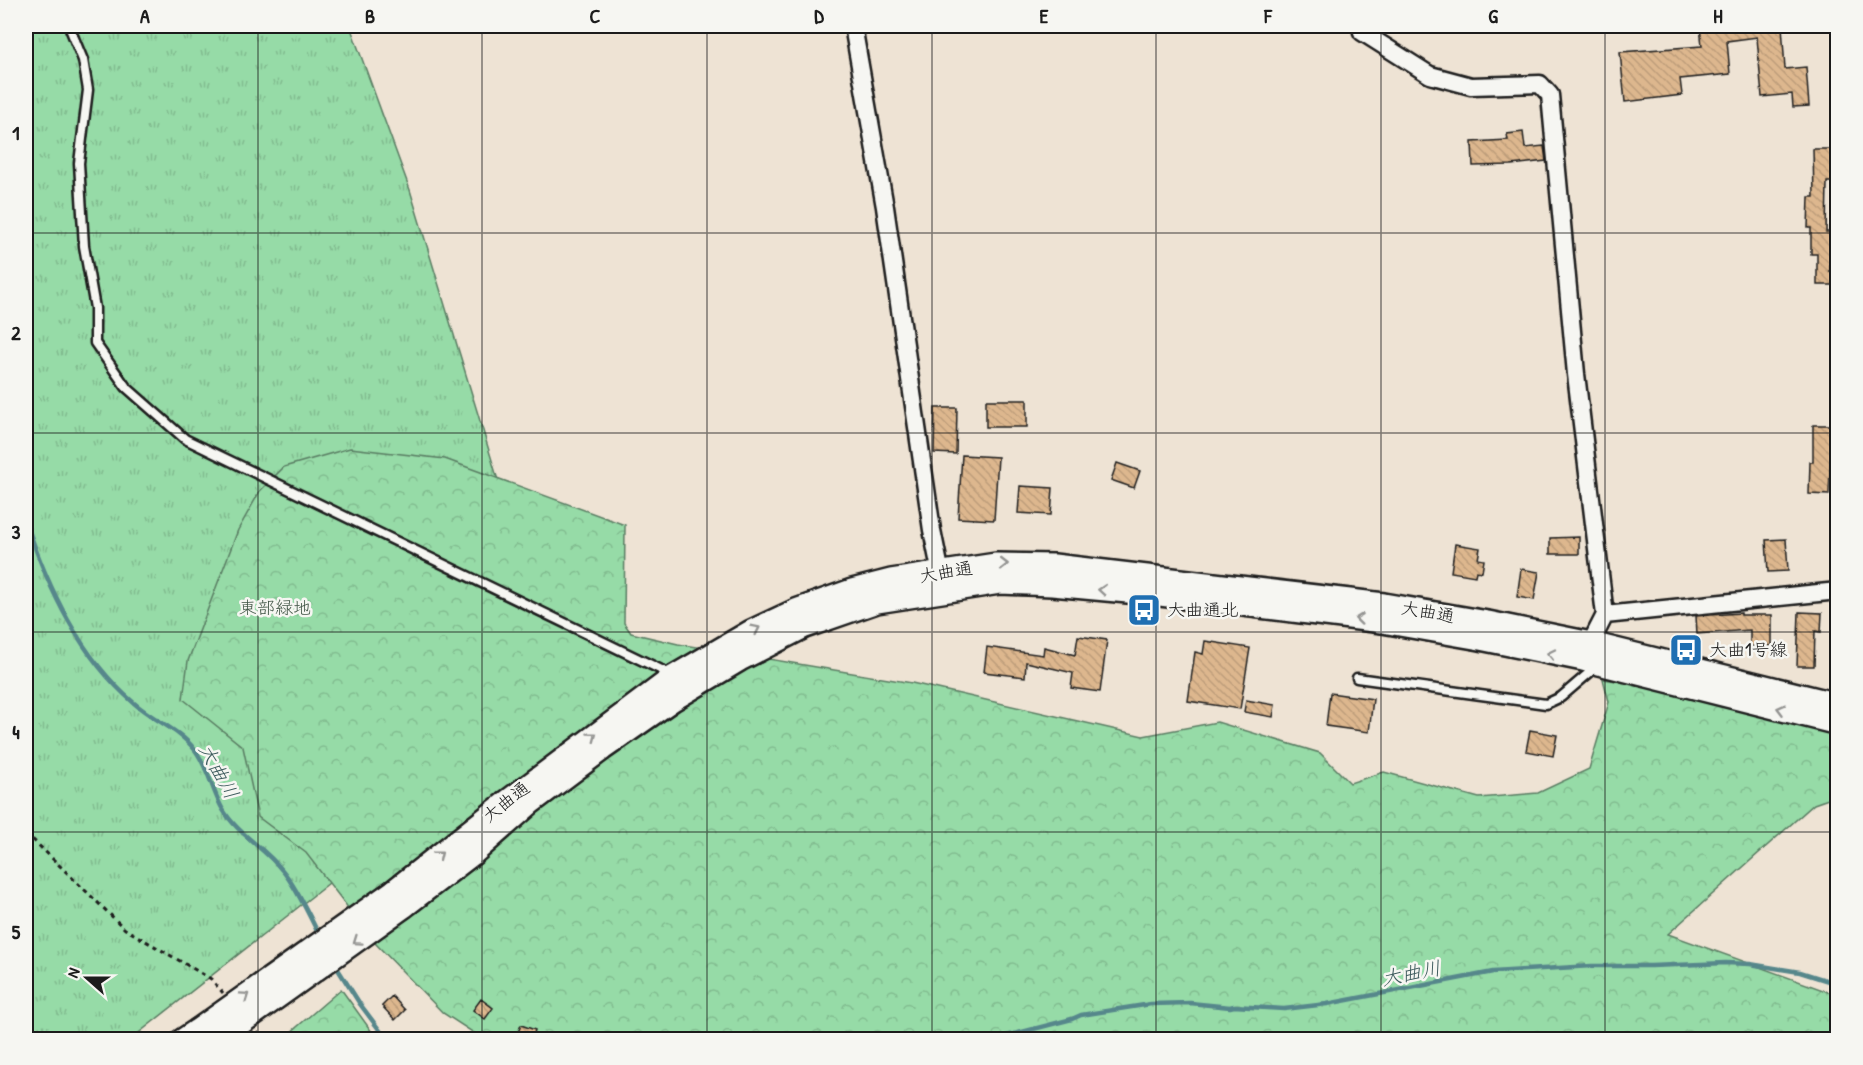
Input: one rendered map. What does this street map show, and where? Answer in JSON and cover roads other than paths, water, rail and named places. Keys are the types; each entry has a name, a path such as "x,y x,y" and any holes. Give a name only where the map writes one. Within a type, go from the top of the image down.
{"street":[{"path":"853,26 885,207 932,530 943,581"},
{"path":"1362,32 1430,75 1472,86 1540,84 1550,94 1576,374 1605,615 1591,656"},
{"name":"大曲通","path":"190,1034 399,899 472,855 531,803 603,749 673,700 740,660 805,627 996,564 1065,566 1384,604 1488,622 1591,656 1838,724"},
{"name":"大曲通","path":"218,1040 399,899 506,802 674,676 751,631 796,610 852,590 881,582 943,581"},
{"path":"1605,615 1838,591"},
{"name":"大曲通","path":"1591,656 1838,704"}],"lane":[{"path":"69,26 83,60 88,90 79,163 84,246 95,308 95,343 126,387 185,439 674,676"},
{"path":"1357,678 1546,704 1561,698 1591,656"}],"waterway":[{"name":"大曲川","path":"26,522 56,596 68,620 97,665 134,703 182,737 195,750 228,817 275,862 287,877 320,937"},
{"name":"大曲川","path":"334,963 360,1004 387,1040"},
{"name":"大曲川","path":"991,1040 1081,1015 1151,1004 1190,1003 1284,1009 1327,1004 1493,972 1592,966 1726,963 1750,964 1800,972 1838,984"}],"place":[{"name":"大曲通北","path":"1144,610"},
{"name":"大曲1号線","path":"1686,650"}],"park label":[{"name":"東部緑地","path":"275,608"}]}
